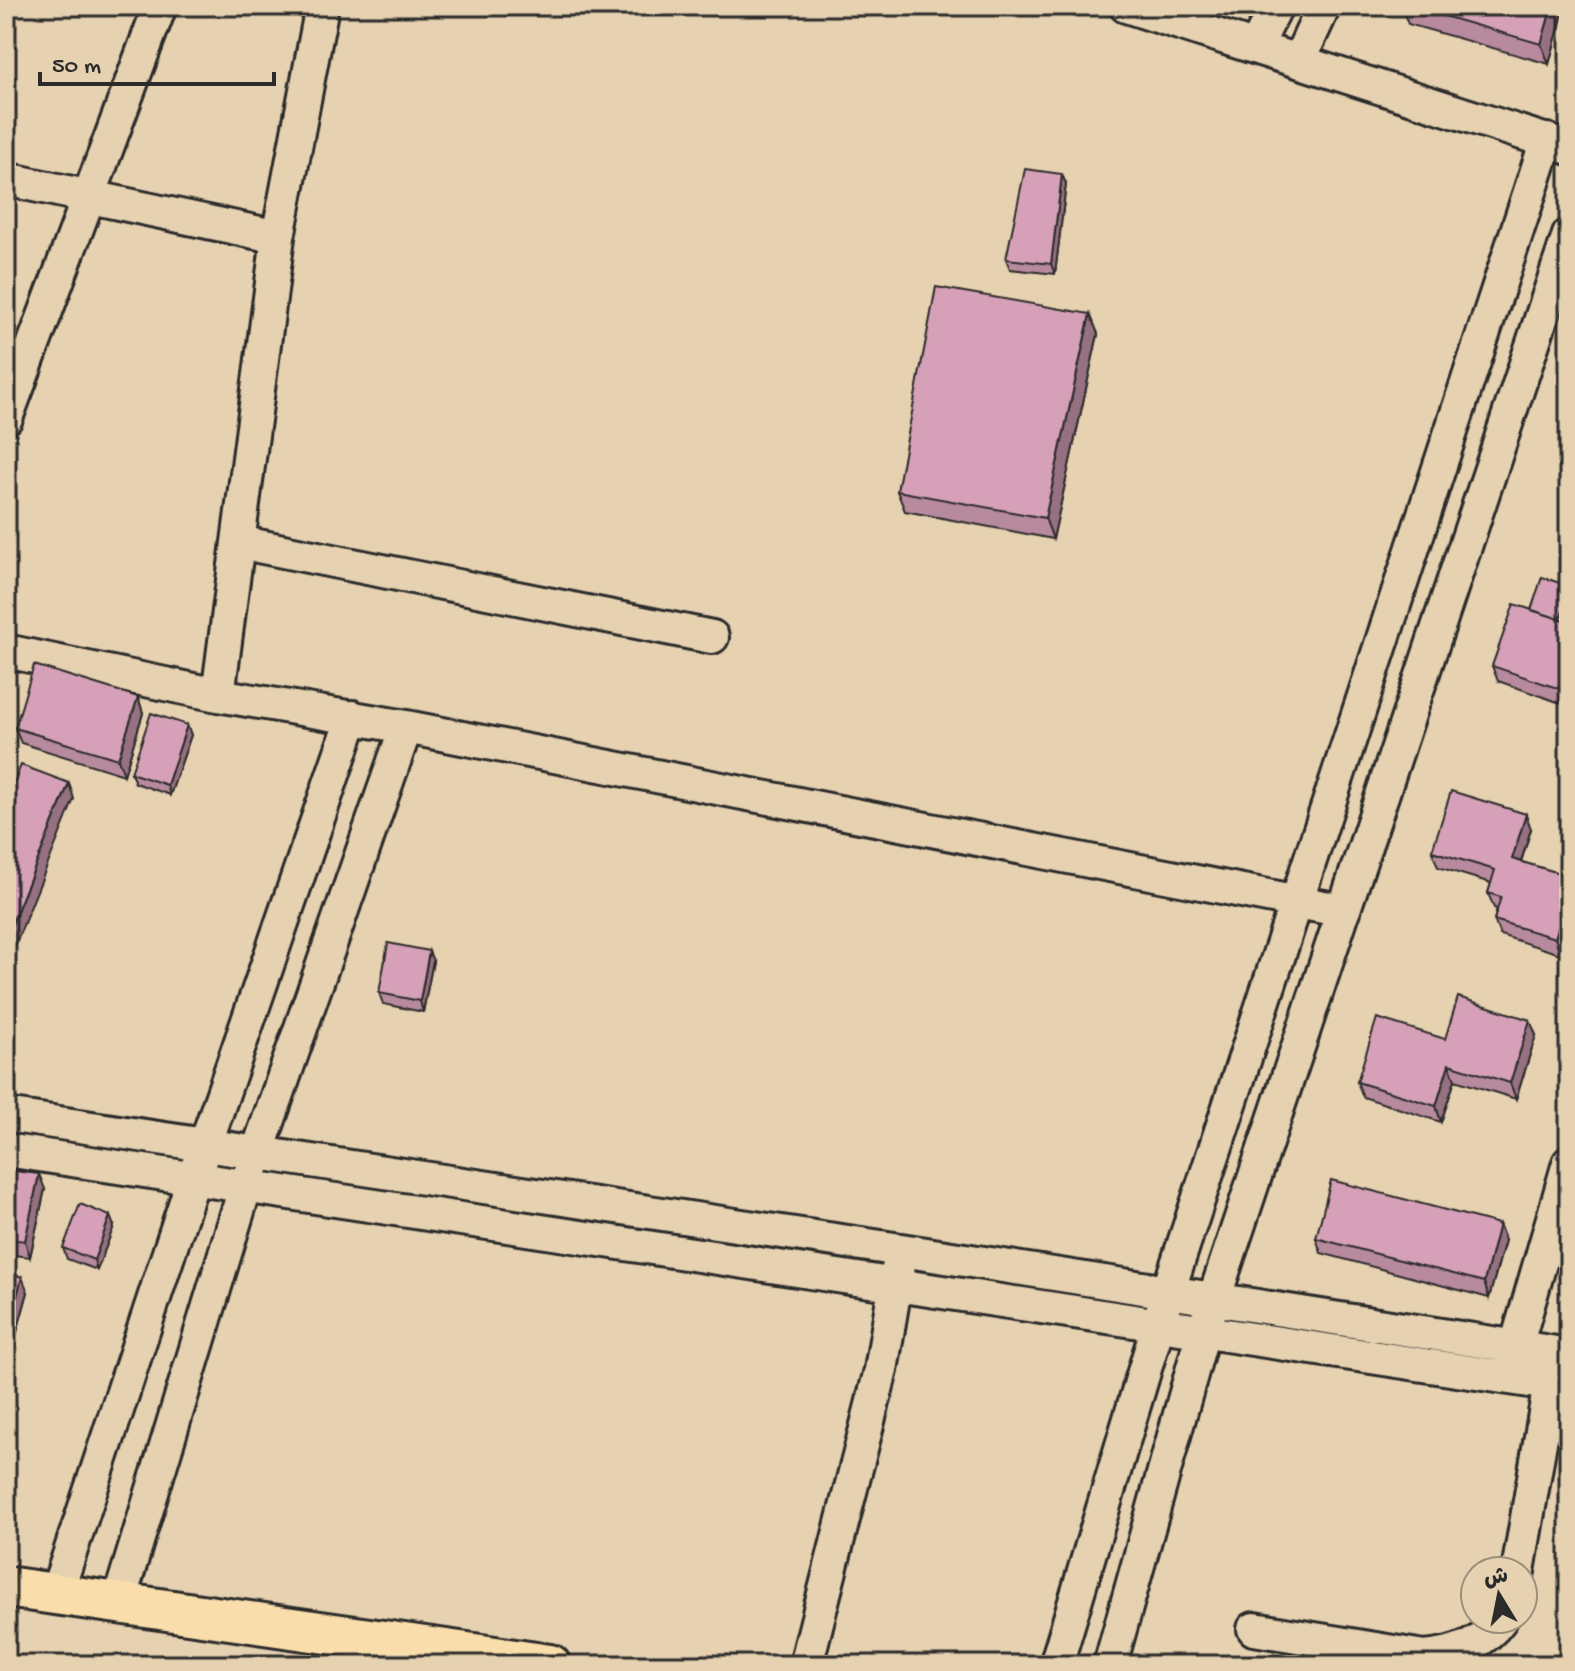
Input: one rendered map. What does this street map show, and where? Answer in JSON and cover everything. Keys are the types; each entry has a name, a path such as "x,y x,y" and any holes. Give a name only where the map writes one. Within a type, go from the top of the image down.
{"main road":[{"path":"6,1587 550,1665"}],"street":[{"path":"6,418 160,6"},
{"path":"218,695 278,237 322,6"},
{"path":"1056,1665 1168,1292 1297,901 1558,144 1126,6"},
{"path":"1256,47 1276,6"},
{"path":"1299,60 1324,6"},
{"path":"6,179 278,237"},
{"path":"1110,1665 1203,1332 1569,235"},
{"path":"238,542 712,637"},
{"path":"6,651 218,695 406,727 1344,911"},
{"path":"56,1595 193,1180 353,717"},
{"path":"118,1604 245,1188 406,727"},
{"path":"6,1115 1515,1346 1565,1378"},
{"path":"6,1150 1158,1326 1507,1377 1565,1378"},
{"path":"1507,1377 1569,1163"},
{"path":"806,1665 881,1370 901,1250"},
{"path":"1522,1555 1565,1378"},
{"path":"1254,1629 1424,1657 1441,1656 1473,1645 1486,1635"}],"building":[{"path":"1409,6 1552,6 1541,44"},
{"path":"1025,169 1062,174 1051,264 1006,259"},
{"path":"936,287 1090,314 1045,518 897,491"},
{"path":"1542,577 1569,586 1560,619 1531,610"},
{"path":"1514,604 1569,622 1569,684 1566,691 1492,666"},
{"path":"34,665 138,697 118,759 15,728"},
{"path":"151,713 187,725 167,785 131,773"},
{"path":"21,765 69,783 6,938 6,803"},
{"path":"1451,791 1526,814 1512,859 1569,876 1569,893 1555,938 1494,920 1501,897 1488,893 1495,870 1432,851"},
{"path":"388,943 429,951 420,1001 379,993"},
{"path":"1458,997 1530,1020 1510,1083 1449,1064 1436,1106 1357,1082 1377,1018 1445,1039"},
{"path":"6,1170 39,1174 25,1241 8,1239 6,1267"},
{"path":"1331,1180 1499,1224 1484,1282 1316,1238"},
{"path":"80,1204 110,1216 94,1260 63,1248"},
{"path":"6,1272 22,1277 6,1336"}]}
